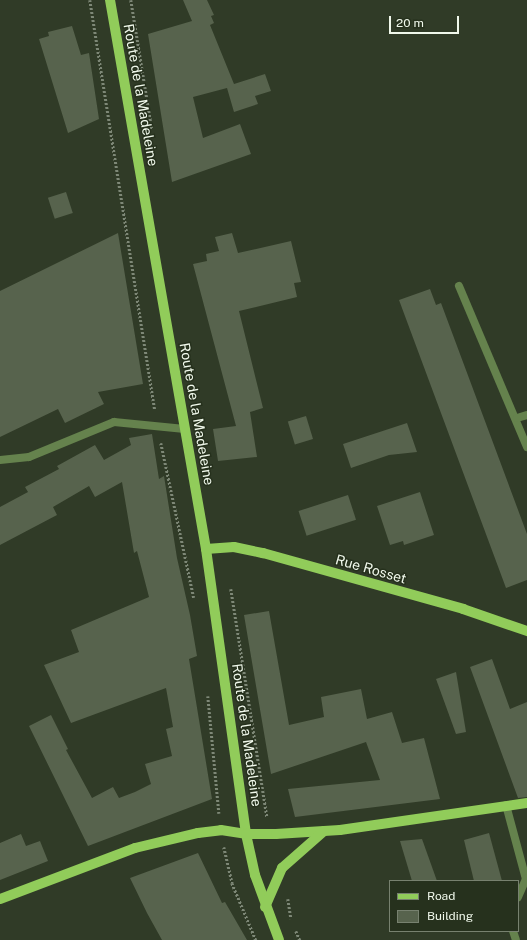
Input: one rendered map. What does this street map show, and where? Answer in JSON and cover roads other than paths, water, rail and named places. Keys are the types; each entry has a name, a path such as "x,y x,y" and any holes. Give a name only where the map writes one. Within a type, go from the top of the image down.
{"main road":[{"name":"Route de la Madeleine","path":"110,0 206,549 246,834 265,907 279,940"},
{"name":"Rue Rosset","path":"206,549 234,547 263,553 463,609 527,631"},
{"path":"0,899 135,848 221,830 246,834 324,831 527,802"},
{"path":"265,907 282,868 324,831"}],"street":[{"path":"458,286 517,418 527,447"},
{"path":"517,418 527,415"},
{"path":"0,460 29,457 114,422 158,425 185,429"},
{"path":"506,805 524,861 526,879 519,895"}]}
